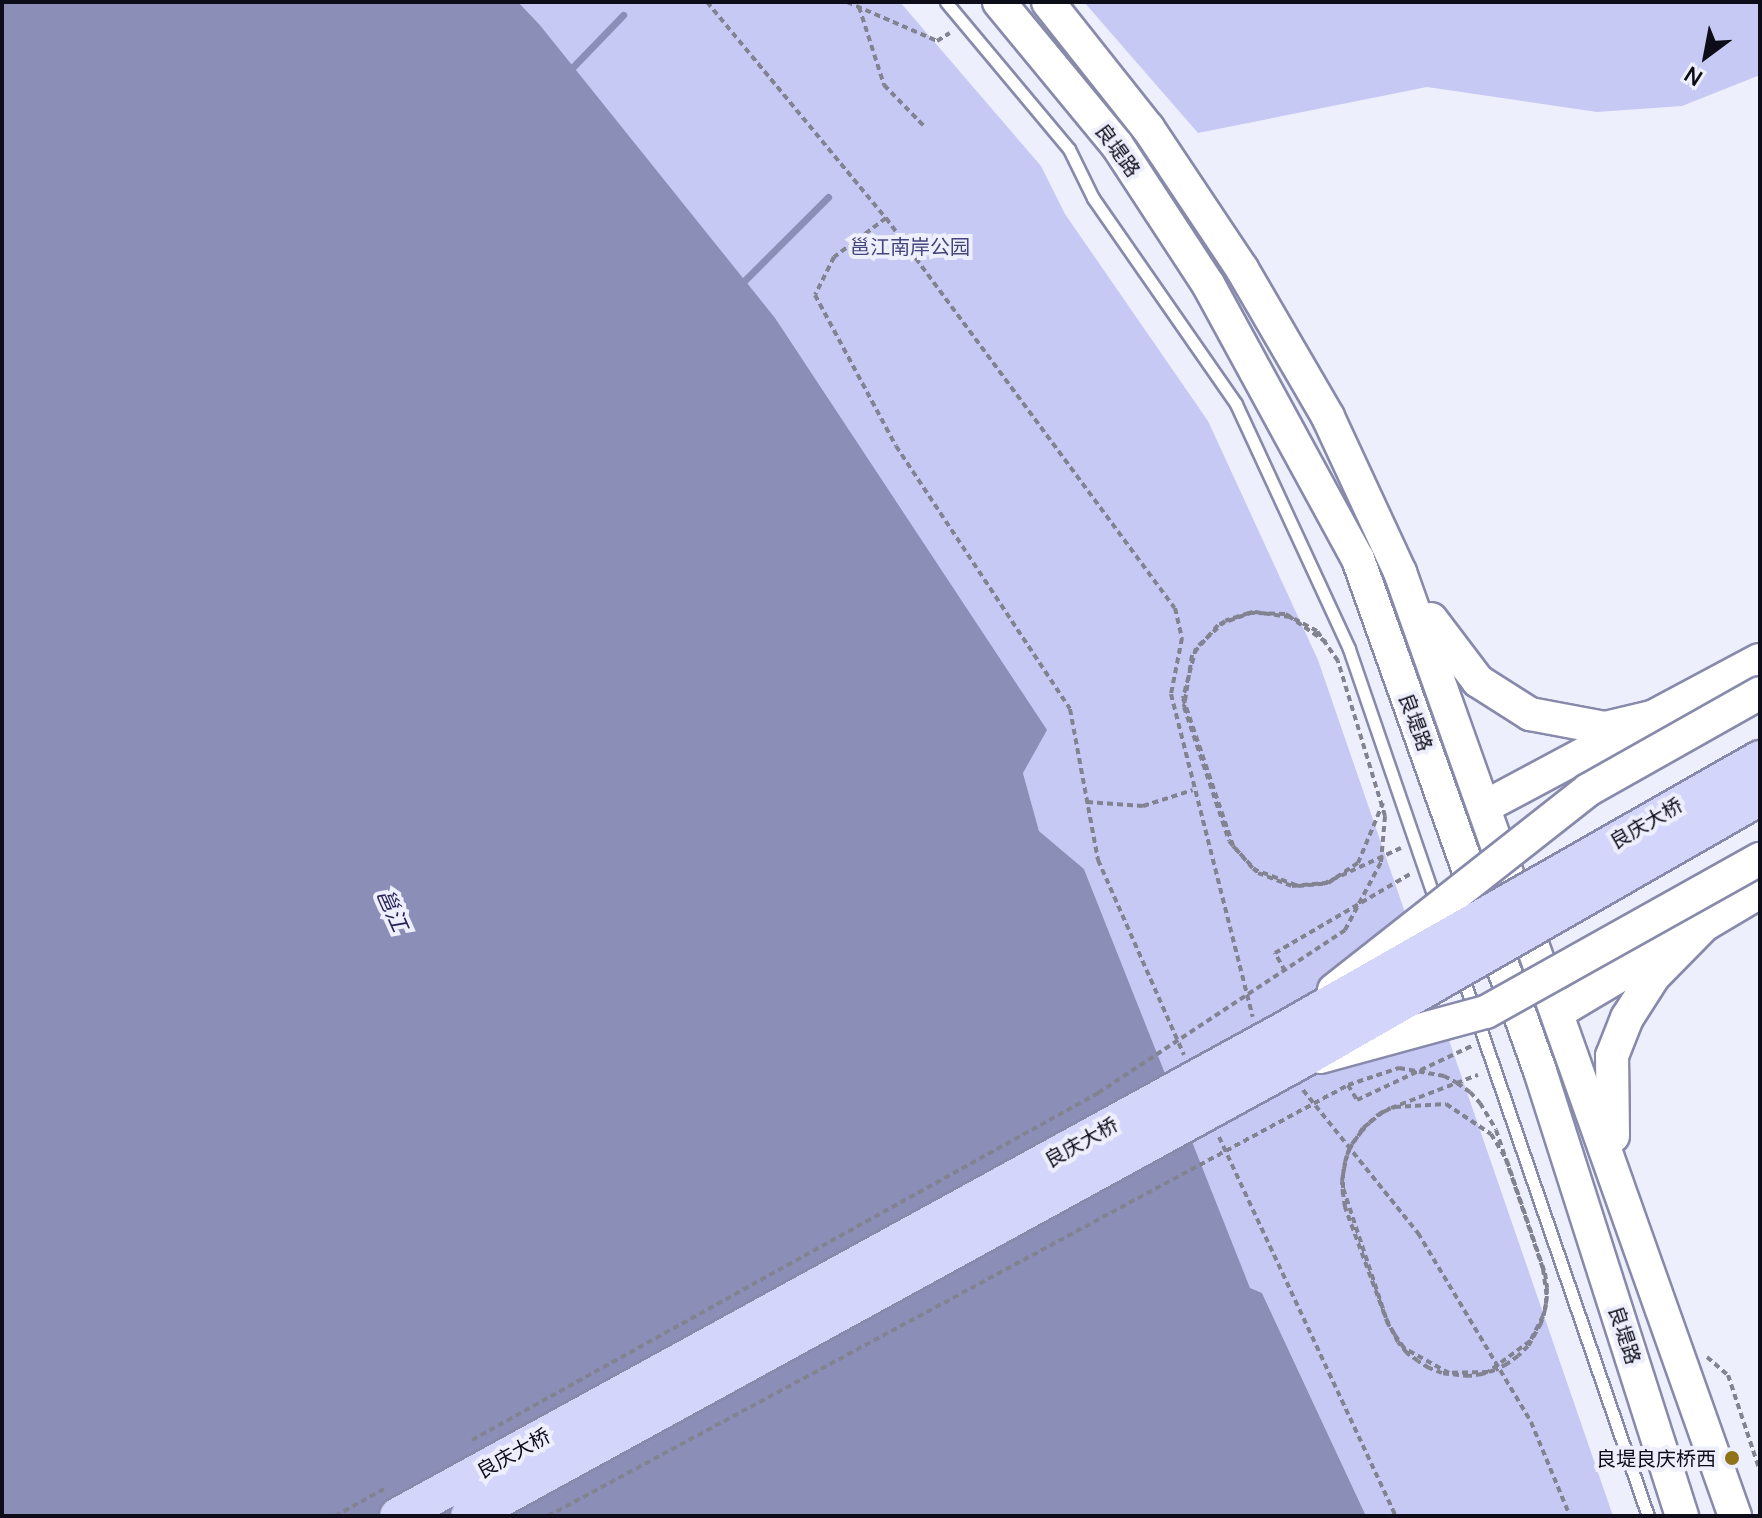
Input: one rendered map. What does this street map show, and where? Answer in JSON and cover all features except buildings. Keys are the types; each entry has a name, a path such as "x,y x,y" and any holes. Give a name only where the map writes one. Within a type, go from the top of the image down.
{"main road":[{"name":"良堤路","path":"999,2 1117,145 1208,284 1358,559 1540,1071 1682,1516"},
{"name":"良堤路","path":"1048,2 1148,128 1242,269 1328,417 1400,572 1560,1011 1619,1191 1735,1516"},
{"path":"1400,572 1459,662 1500,698 1567,724 1605,728 1660,715"},
{"path":"1486,806 1760,660"},
{"path":"1284,1053 1588,790 1760,693"},
{"name":"良庆大桥","path":"394,1501 1284,1053 1760,759"},
{"name":"良庆大桥","path":"469,1516 1284,1053 1760,797"},
{"path":"1284,1053 1486,1012 1760,859"},
{"path":"1560,1011 1760,892"},
{"path":"1619,1191 1612,1056 1654,976 1706,923"}],"lane":[{"path":"946,2 1069,149 1102,211 1236,404 1349,649 1648,1516"}],"path":[{"path":"707,2 886,218 1175,608 1182,638 1171,694 1233,955 1284,1053 1418,1233 1531,1422 1570,1516"},
{"path":"847,2 937,41 966,23"},
{"path":"859,7 884,85 924,126"},
{"path":"886,218 834,257 815,295 896,446 1070,709 1098,860 1186,1059"},
{"path":"459,1447 1098,1093 1285,971 1324,949 1361,909 1381,862 1384,851 1386,840 1384,798 1382,787 1379,777 1338,661 1332,650 1325,640 1317,631 1307,624 1285,614 1273,612 1261,612 1249,613 1237,616 1225,621 1214,629 1204,637 1196,648 1190,660 1186,672 1183,685 1183,698 1185,711 1189,724 1228,836 1233,846 1240,857 1248,866 1268,880 1304,887 1316,885 1328,883 1339,877 1349,871 1358,863 1372,843 1384,802 1383,794 1382,786 1376,763 1337,657 1329,645 1321,636 1312,628 1302,622 1290,617 1279,613 1266,612 1253,612 1242,615 1231,618 1218,625 1208,633 1199,644 1192,655 1187,666 1184,679 1183,693 1184,707 1187,719 1229,841 1236,851 1244,861 1264,876 1309,886 1323,884 1336,878 1349,872 1362,866 1376,860 1389,854 1402,848"},
{"path":"1087,802 1143,806 1193,790"},
{"path":"1285,971 1275,953 1423,867"},
{"path":"1348,1085 1357,1100 1485,1040"},
{"path":"548,1516 1348,1085 1384,1071 1429,1071 1457,1083 1470,1092 1496,1130 1505,1158 1543,1269 1547,1296 1545,1310 1541,1323 1528,1346 1495,1370 1482,1374 1469,1376 1442,1373 1407,1353 1398,1342 1392,1330 1386,1318 1348,1213 1344,1201 1343,1188 1343,1175 1345,1162 1349,1150 1356,1139 1363,1128 1373,1120 1383,1112 1407,1103 1446,1104 1491,1134 1499,1147 1507,1161 1545,1273 1547,1288 1546,1304 1543,1316 1530,1341 1488,1372 1449,1373 1404,1348 1395,1335 1388,1324 1382,1310 1345,1207 1343,1195 1342,1181 1344,1169 1347,1155 1352,1144 1361,1132 1369,1123 1379,1114 1391,1108 1434,1091 1449,1086 1464,1081 1478,1075"},
{"path":"1217,1132 1396,1516"},
{"path":"1665,1320 1728,1375 1760,1471"},
{"path":"335,1516 394,1501"}],"green space":[{"name":"邕江南岸公园","path":"518,2 900,2 1041,166 1065,214 1208,421 1318,660 1613,1516 1366,1516 1262,1293 1250,1289 1084,869 1039,831 1023,773 539,24"},
{"path":"1084,2 1760,2 1760,75 1682,106 1597,112 1427,87 1198,133"}],"water":[{"name":"邕江","path":"2,2 518,2 539,24 775,318 1047,730 1023,773 1039,831 1084,869 1250,1288 1262,1293 1366,1516 2,1516"}],"waterway":[{"path":"569,71 623,15"},
{"path":"739,286 828,197"}],"place":[{"name":"良堤良庆桥西","path":"1732,1458"}]}
